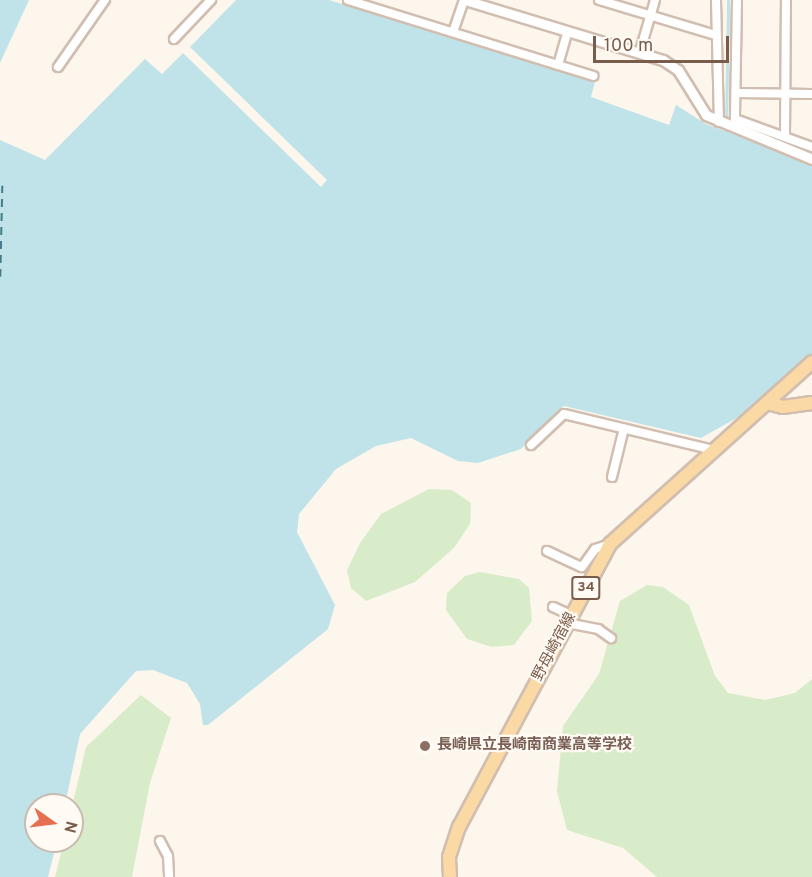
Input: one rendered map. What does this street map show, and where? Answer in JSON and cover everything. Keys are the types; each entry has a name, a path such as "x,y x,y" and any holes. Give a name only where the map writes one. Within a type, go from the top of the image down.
{"main road":[{"name":"野母崎宿線","path":"450,877 449,857 459,827 610,544 710,449 767,403 812,362"},
{"path":"767,403 783,407 812,403"}],"street":[{"path":"58,67 105,0"},
{"path":"174,39 212,0"},
{"path":"348,0 593,76"},
{"path":"453,32 464,0 488,3 640,51 678,70 706,115 750,136 812,159"},
{"path":"599,0 716,35"},
{"path":"640,51 655,0"},
{"path":"716,0 718,122"},
{"path":"737,0 735,119 812,147"},
{"path":"785,137 786,0"},
{"path":"558,65 568,30"},
{"path":"736,93 812,94"},
{"path":"531,446 564,414 710,449"},
{"path":"612,477 624,428"},
{"path":"547,551 582,567 595,549 610,544"},
{"path":"553,607 569,619 598,629 611,638"},
{"path":"160,841 168,856 169,877"}],"green space":[{"path":"429,489 452,490 471,503 470,524 454,548 415,582 366,601 351,588 347,570 360,543 381,514"},
{"path":"480,572 519,579 529,588 532,621 514,645 492,647 467,639 446,610 447,593 465,576"},
{"path":"647,585 663,587 689,605 715,676 728,693 765,700 795,693 812,679 812,877 657,877 623,848 567,830 557,791 563,726 599,674 620,601"},
{"path":"141,695 171,718 150,783 132,877 55,877 61,853 84,853 84,793 75,793 86,747"}],"water":[{"path":"0,0 29,0 0,63"},
{"path":"236,0 329,0 595,82 591,97 669,125 676,105 706,124 812,164 812,356 749,411 701,438 564,406 521,449 478,463 458,461 411,438 376,446 336,469 299,514 297,532 335,605 328,629 208,725 203,725 200,704 187,683 153,670 136,671 80,734 68,793 24,793 24,853 54,853 48,877 0,877 0,140 45,160 145,59 162,74 183,53 321,187 327,180 190,47"}],"waterway":[{"path":"726,133 728,0"}],"ferry route":[{"path":"0,277 2,186"}],"place":[{"name":"長崎県立長崎南商業高等学校","path":"425,746"}]}
